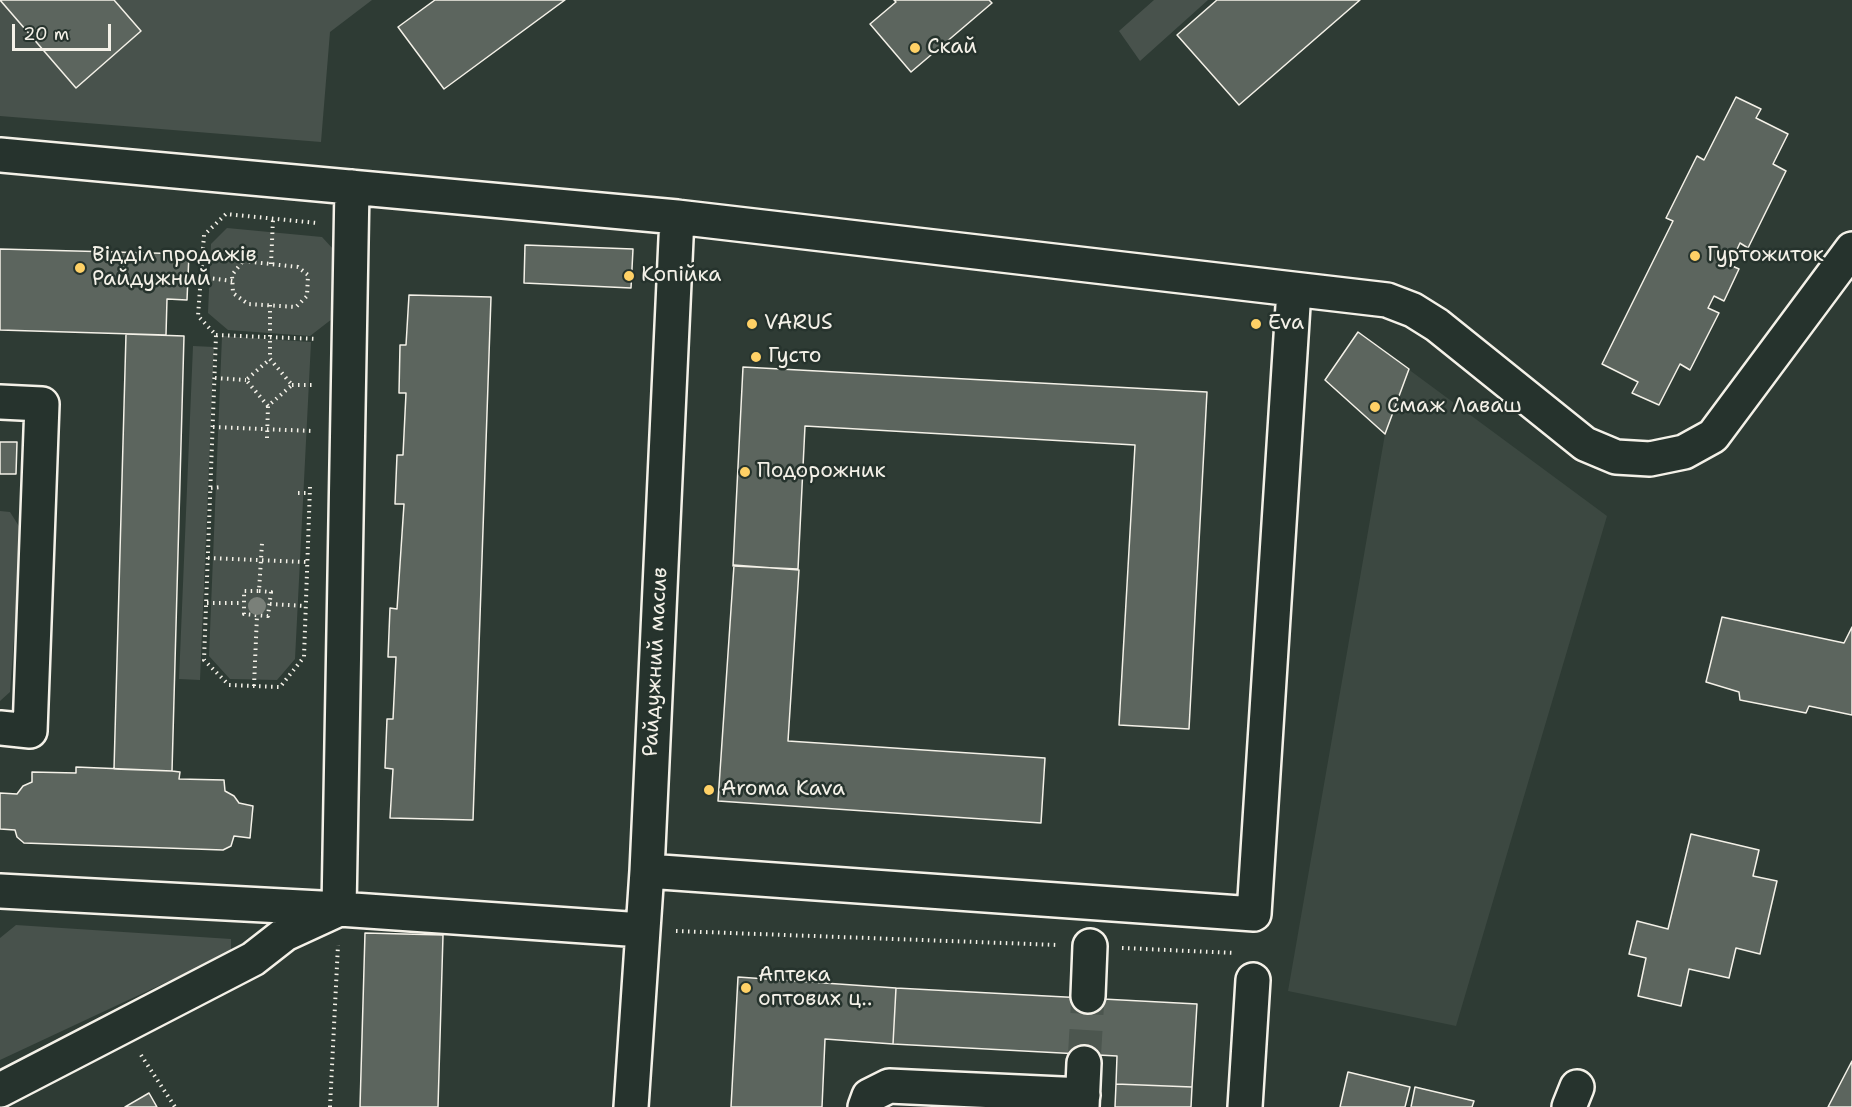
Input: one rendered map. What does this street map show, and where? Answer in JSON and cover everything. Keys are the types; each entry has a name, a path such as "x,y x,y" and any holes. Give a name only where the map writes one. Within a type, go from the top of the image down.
{"street":[{"path":"0,155 677,217 1387,300 1413,310 1437,325 1585,444 1616,457 1650,459 1684,452 1713,436 1852,249"},
{"path":"339,909 352,187"},
{"name":"Райдужний масив","path":"631,1107 647,872 677,217"},
{"path":"647,872 1254,914 1294,290"},
{"path":"0,402 42,404 30,731 0,728"},
{"path":"0,891 339,909 642,930"},
{"path":"0,1090 253,959 285,934 339,909"},
{"path":"1088,996 1090,946"},
{"path":"1245,1107 1247,967"},
{"path":"865,1107 869,1096 889,1086 1083,1088"}],"path":[{"path":"323,228 315,222 226,214 204,235 198,316 216,335 316,340 325,333"},
{"path":"271,264 273,219"},
{"path":"243,261 298,267 309,275 307,297 296,307 248,304 233,293 233,281 232,274 243,261"},
{"path":"201,277 233,281"},
{"path":"270,305 270,359 292,385"},
{"path":"216,335 204,660 229,685 280,687 304,657 311,483"},
{"path":"215,378 246,380 270,359"},
{"path":"314,397 315,374"},
{"path":"246,380 268,406 267,438"},
{"path":"268,406 292,385 314,385"},
{"path":"312,441 313,420"},
{"path":"213,427 313,431"},
{"path":"211,488 222,487"},
{"path":"298,493 310,493"},
{"path":"259,591 262,543"},
{"path":"208,558 308,562"},
{"path":"244,591 259,591 271,592 268,616 244,614 244,591"},
{"path":"207,603 243,603"},
{"path":"270,604 306,606"},
{"path":"254,686 257,615"},
{"path":"330,1107 339,909"},
{"path":"642,930 1090,946 1247,967"},
{"path":"122,1027 175,1107"}],"shaded area":[{"path":"0,0 372,0 330,32 321,142 0,116"},
{"path":"1154,0 1208,0 1140,61 1119,31"},
{"path":"227,228 322,237 334,250 332,319 310,336 228,330 208,313 211,244"},
{"path":"1358,332 1607,516 1456,1026 1288,991 1385,434 1325,380"},
{"path":"222,336 311,342 295,659 277,680 230,679 209,656"},
{"path":"193,346 214,347 200,680 179,679"},
{"path":"0,511 10,512 22,531 10,692 0,701"},
{"path":"16,925 231,939 231,952 0,1060 0,938"}],"building":[{"path":"0,0 114,0 141,31 76,88"},
{"path":"435,0 565,0 444,89 398,27"},
{"name":"Скай","path":"894,0 989,0 992,3 911,72 870,24 896,2"},
{"path":"1217,0 1360,0 1239,105 1177,35"},
{"name":"Гуртожиток","path":"1736,97 1761,109 1756,118 1788,134 1773,164 1786,171 1748,248 1740,243 1730,265 1739,269 1724,301 1714,296 1708,308 1719,313 1690,370 1680,364 1659,405 1632,393 1638,382 1602,364 1673,221 1666,218 1697,156 1704,160"},
{"path":"525,245 633,249 631,288 524,283"},
{"path":"0,249 189,254 187,300 167,299 166,335 0,330"},
{"path":"409,295 491,297 473,820 390,818 393,769 385,768 387,719 393,719 396,657 388,657 390,608 397,609 404,504 395,504 397,455 403,455 406,393 399,393 400,345 406,345"},
{"name":"Смаж Лаваш","path":"1358,332 1409,369 1385,434 1325,380"},
{"path":"126,334 184,336 172,771 114,769"},
{"path":"743,367 1207,392 1189,729 1119,725 1135,445 805,426 798,569 733,566"},
{"path":"0,442 17,442 16,474 0,474"},
{"path":"734,565 799,570 788,741 1045,758 1041,823 718,801"},
{"path":"1722,617 1844,643 1852,627 1852,715 1809,706 1806,713 1740,700 1739,692 1706,682"},
{"path":"76,767 172,771 180,772 179,779 224,780 225,791 234,796 239,803 253,806 250,838 234,836 231,846 223,850 24,843 17,837 15,830 0,829 0,793 17,794 23,786 32,782 32,772 76,773"},
{"path":"1691,834 1759,850 1753,876 1777,881 1760,954 1736,948 1729,978 1689,969 1681,1006 1638,996 1646,958 1629,954 1637,921 1668,929"},
{"path":"365,933 443,935 438,1107 360,1107"},
{"path":"738,977 896,988 893,1044 825,1039 822,1107 731,1107"},
{"path":"896,988 1197,1004 1192,1087 1116,1084 1117,1056 893,1044"},
{"path":"1852,1061 1852,1107 1828,1107"},
{"path":"1348,1072 1410,1087 1405,1107 1340,1107"},
{"path":"1116,1084 1192,1087 1191,1107 1115,1107"},
{"path":"1415,1087 1474,1101 1472,1107 1411,1107"},
{"path":"149,1093 157,1107 125,1107"}],"tunnel":[{"path":"1084,1063 1088,996"}],"place":[{"name":"Скай","path":"915,48"},
{"name":"Гуртожиток","path":"1695,256"},
{"name":"Відділ продажів Райдужний","path":"80,268"},
{"name":"Копійка","path":"629,276"},
{"name":"VARUS","path":"752,324"},
{"name":"Eva","path":"1256,324"},
{"name":"Густо","path":"756,357"},
{"name":"Смаж Лаваш","path":"1375,407"},
{"name":"Подорожник","path":"745,472"},
{"name":"Aroma Kava","path":"709,790"},
{"name":"Аптека оптових ц‥","path":"746,988"}]}
